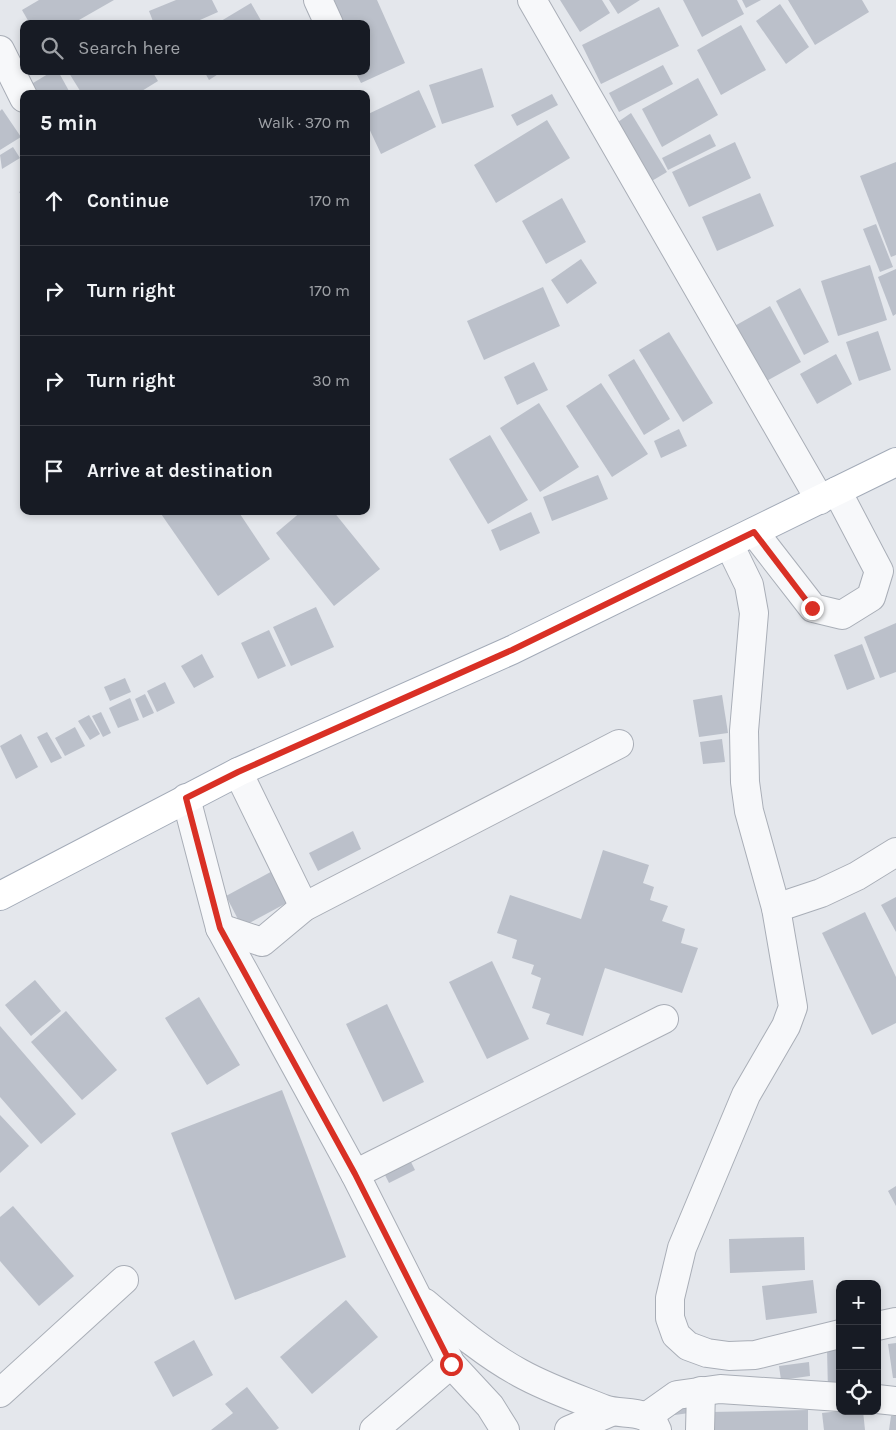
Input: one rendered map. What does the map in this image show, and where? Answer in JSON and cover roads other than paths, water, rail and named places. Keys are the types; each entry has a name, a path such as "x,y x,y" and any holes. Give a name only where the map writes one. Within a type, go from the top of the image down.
{"main road":[{"path":"0,896 238,772 512,650 896,462"}],"street":[{"path":"318,0 328,20"},
{"path":"532,0 828,495 879,572 871,597 842,615 812,608 754,532"},
{"path":"0,50 20,90"},
{"path":"729,544 749,586 754,613 744,731 745,782 749,811 776,908 793,1006 786,1026 746,1095 682,1248 670,1298 670,1318 676,1334 688,1346 707,1353 729,1356 754,1354 836,1335"},
{"path":"220,928 262,942 304,907 619,744"},
{"path":"238,772 304,907"},
{"path":"186,798 220,928 355,1174 451,1364 490,1406 505,1430"},
{"path":"776,908 821,893 857,876 896,852"},
{"path":"355,1174 664,1019"},
{"path":"0,1393 124,1280"},
{"path":"419,1298 479,1347 520,1373 560,1392 611,1412 635,1412 652,1424 677,1395 720,1389 836,1397"},
{"path":"881,1325 896,1322"},
{"path":"374,1430 451,1364"},
{"path":"700,1430 701,1392"},
{"path":"881,1400 896,1401"},
{"path":"569,1430 611,1412"}]}
